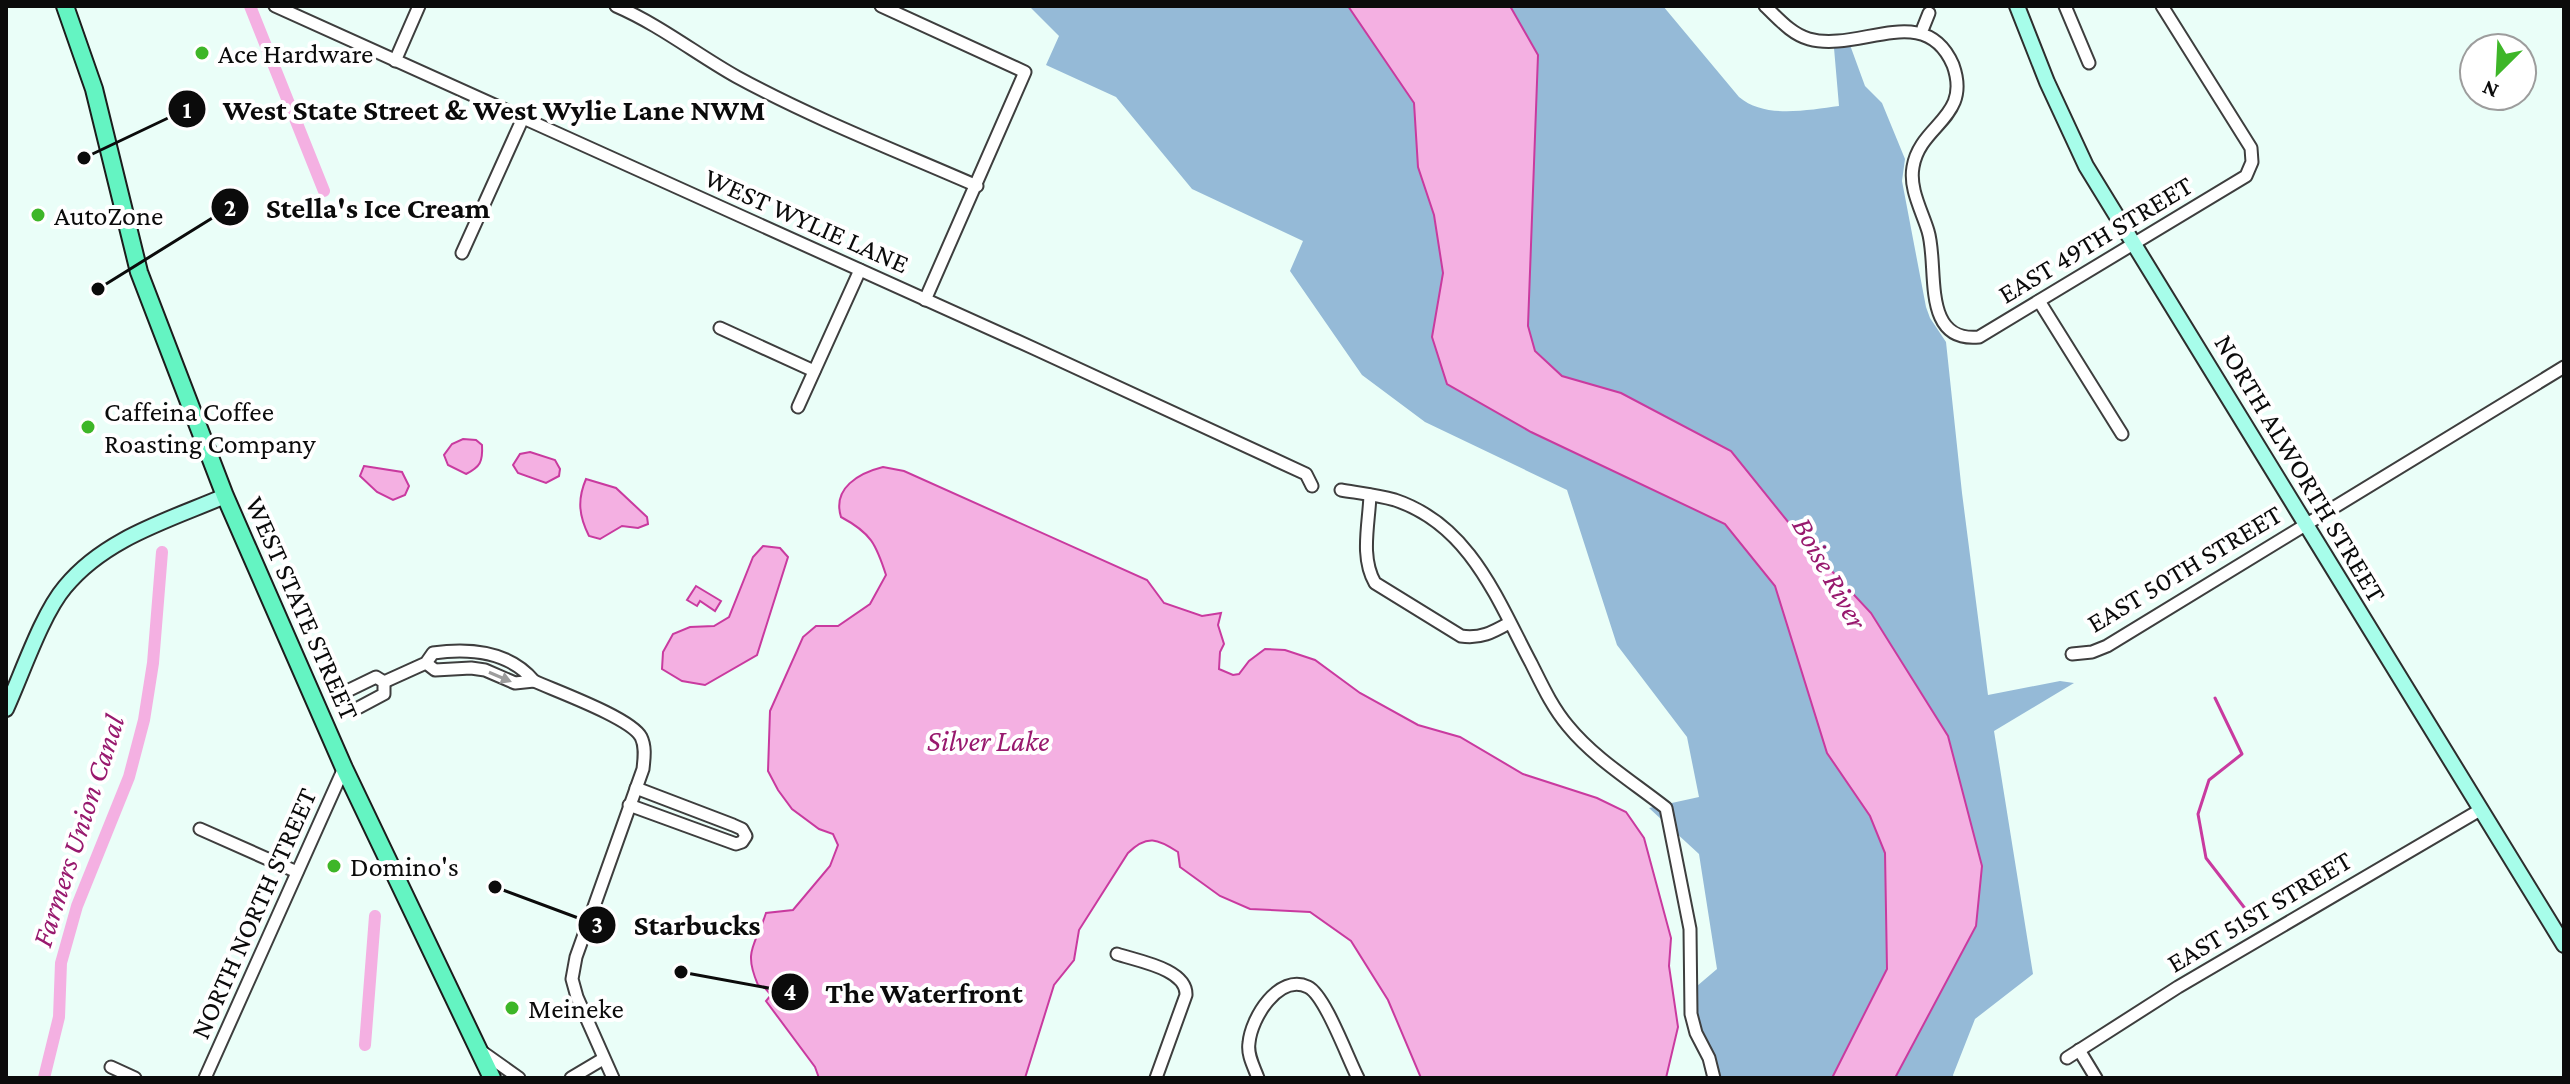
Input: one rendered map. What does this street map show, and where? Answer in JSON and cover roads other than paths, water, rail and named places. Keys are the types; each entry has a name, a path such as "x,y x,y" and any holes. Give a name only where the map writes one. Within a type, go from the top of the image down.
{"main road":[{"name":"WEST STATE STREET","path":"65,6 94,89 139,272 225,496 344,768 492,1078"}],"street":[{"name":"WEST WYLIE LANE","path":"275,6 1306,474 1312,486"},
{"path":"395,61 419,6"},
{"path":"616,6 807,112 977,186"},
{"path":"881,6 1025,72 925,300"},
{"path":"1765,6 1789,28 1810,40 1834,39 1895,25 1923,28 1929,13"},
{"name":"NORTH ALWORTH STREET","path":"2017,6 2086,166 2564,945"},
{"name":"EAST 49TH STREET","path":"1923,28 1938,38 1948,51 1958,82 1951,111 1924,140 1912,167 1916,196 1930,241 1935,304 1953,334 1966,339 1979,337 2246,176 2252,162 2251,148 2162,6"},
{"path":"2070,8 2089,63"},
{"path":"462,253 523,118"},
{"path":"798,407 860,270"},
{"path":"2039,301 2122,434"},
{"path":"720,328 814,371"},
{"name":"EAST 50TH STREET","path":"2072,654 2092,652 2107,646 2564,367"},
{"path":"1341,490 1396,501 1418,510 1451,533 1477,563 1552,703 1568,726 1666,808 1690,929 1691,1014 1714,1078"},
{"path":"1370,495 1366,560 1375,583 1461,636 1474,638 1487,635 1509,623"},
{"path":"6,709 50,610 64,587 103,551 225,496"},
{"path":"384,682 426,663 433,653 492,654 523,668 534,681 628,723 641,737 645,753 636,788 576,957 572,979 610,1077"},
{"path":"426,663 435,670 471,668 485,670 515,683 534,681"},
{"path":"342,706 343,693 376,677 384,682"},
{"path":"321,715 342,706 354,710 384,694 384,682"},
{"name":"NORTH NORTH STREET","path":"205,1078 344,768"},
{"path":"629,805 736,844 746,836 742,829 733,825 636,788"},
{"name":"EAST 51ST STREET","path":"2067,1058 2178,987 2480,810"},
{"path":"200,829 297,872"},
{"path":"1117,954 1176,974 1186,988 1156,1078"},
{"path":"1258,1078 1248,1046 1251,1031 1268,1001 1289,985 1307,986 1319,995 1358,1078"},
{"path":"479,1049 519,1078"},
{"path":"2079,1050 2096,1078"},
{"path":"565,1078 603,1059"},
{"path":"111,1067 135,1078"}],"water":[{"name":"Boise River","path":"1348,6 1510,6 1538,55 1528,326 1535,351 1562,376 1621,393 1731,451 1801,538 1871,613 1948,736 1982,866 1976,926 1895,1078 1832,1078 1887,969 1885,853 1870,816 1827,753 1775,586 1725,524 1531,432 1447,384 1432,337 1443,273 1434,215 1418,167 1414,103"},
{"path":"463,439 476,440 482,445 480,463 466,474 448,465 444,455 452,444"},
{"path":"530,452 555,460 560,469 559,476 546,483 518,473 513,465 520,454"},
{"path":"364,466 402,472 409,486 405,495 393,500 377,492 360,476"},
{"name":"Silver Lake","path":"883,467 904,471 1147,580 1164,603 1202,616 1221,613 1218,625 1224,644 1219,669 1233,675 1239,674 1249,661 1265,649 1285,650 1315,660 1360,693 1418,725 1460,737 1523,774 1597,798 1626,812 1644,838 1671,938 1669,966 1678,1027 1666,1078 1421,1078 1388,1000 1351,941 1310,912 1250,909 1220,896 1180,867 1178,852 1153,840 1141,843 1128,853 1079,930 1074,960 1054,985 1025,1078 819,1078 815,1067 766,1001 771,995 758,985 751,964 752,949 766,913 793,910 830,866 838,845 833,834 819,829 792,809 768,771 770,711 803,637 816,626 838,626 870,604 886,575 871,540 841,517 839,507 840,498 850,483 865,473"},
{"path":"586,479 616,488 647,517 648,524 638,528 622,526 600,539 589,536 580,508"},
{"path":"763,546 780,548 788,557 757,655 705,685 682,681 662,669 663,652 673,634 690,627 714,626 729,617 753,557"},
{"path":"696,586 721,601 715,611 700,601 697,606 687,600"}],"waterway":[{"path":"250,6 324,191"},
{"name":"Farmers Union Canal","path":"44,1078 59,1017 61,963 77,906 129,777 144,720 153,663 162,552"},
{"path":"2215,698 2242,754 2209,780 2198,814 2206,858 2257,924"},
{"path":"365,1045 375,916"}],"place":[{"name":"Ace Hardware","path":"202,53"},
{"name":"West State Street & West Wylie Lane NWM","path":"84,158"},
{"name":"AutoZone","path":"38,215"},
{"name":"Stella's Ice Cream","path":"98,289"},
{"name":"Caffeina Coffee Roasting Company","path":"88,427"},
{"name":"Domino's","path":"334,866"},
{"name":"Starbucks","path":"495,887"},
{"name":"The Waterfront","path":"681,972"},
{"name":"Meineke","path":"512,1008"}]}
